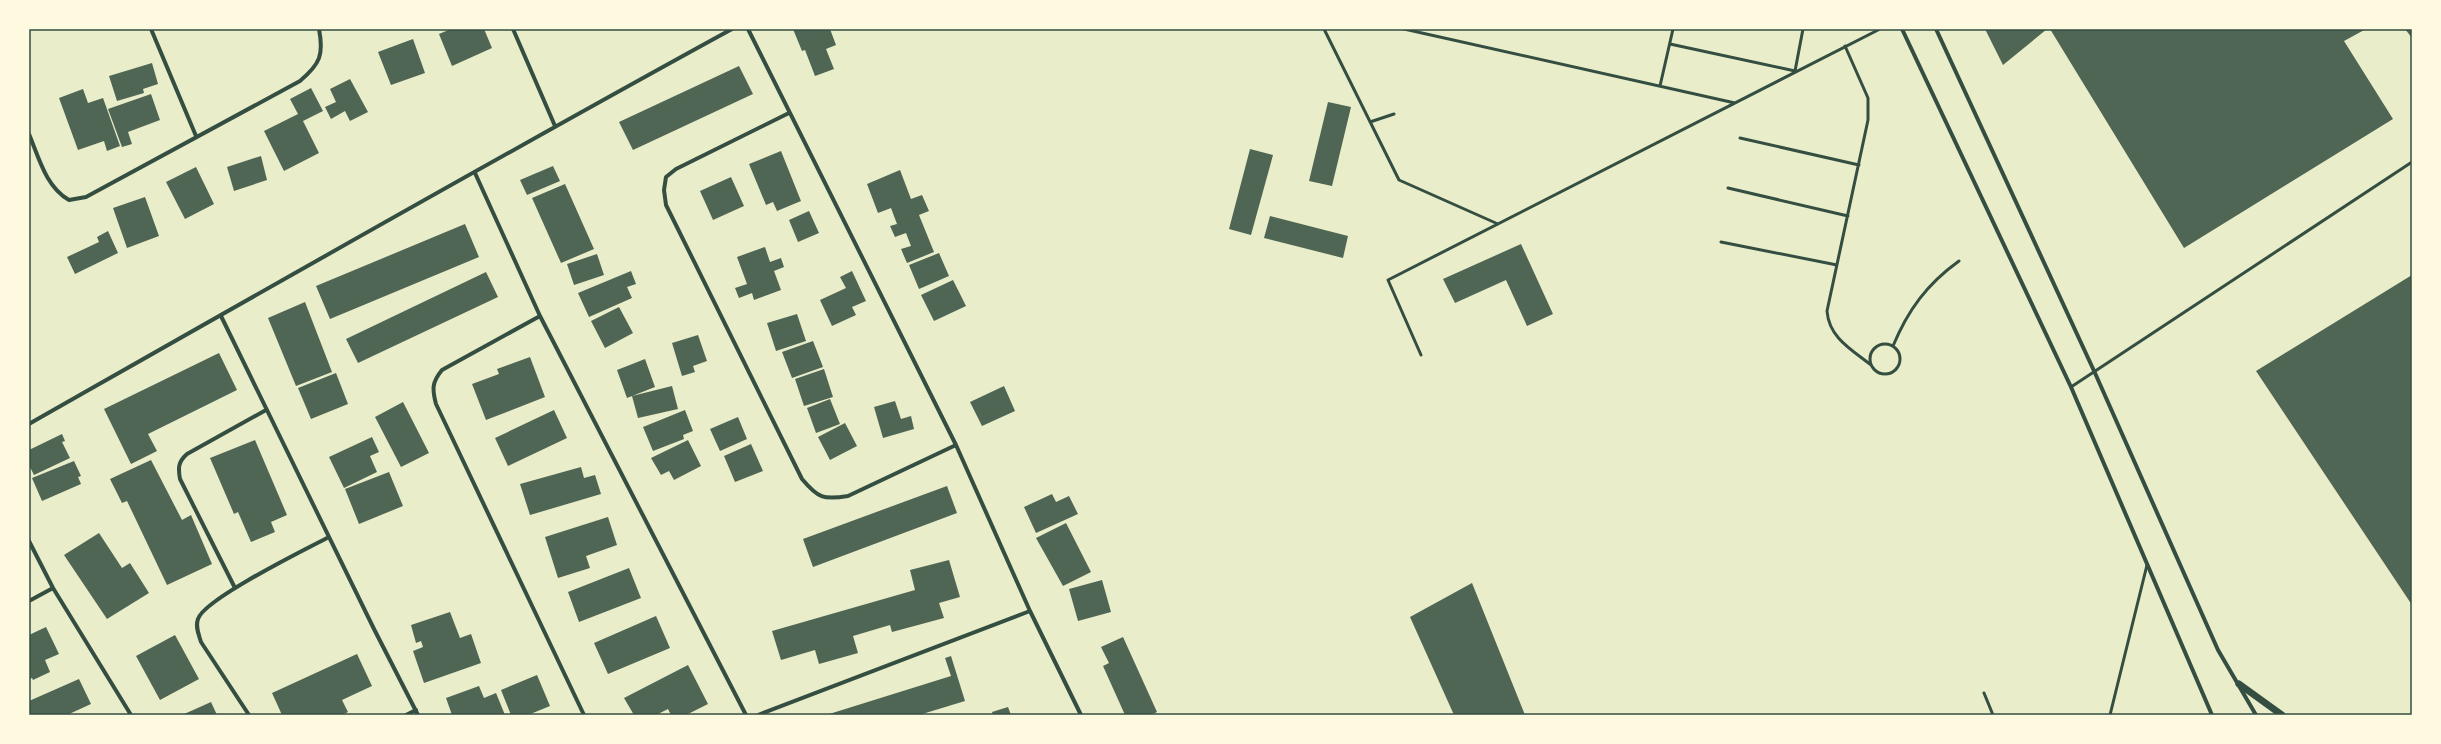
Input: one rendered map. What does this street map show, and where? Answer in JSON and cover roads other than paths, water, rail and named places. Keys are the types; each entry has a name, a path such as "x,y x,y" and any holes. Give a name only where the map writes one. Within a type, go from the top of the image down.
{"street":[{"path":"151,29 196,136"},
{"path":"29,134 48,180 58,194 69,200 86,197 196,136 300,81 316,68 322,48 319,29"},
{"path":"513,29 555,126"},
{"path":"29,424 475,173 555,126 732,29"},
{"path":"748,29 956,445 1030,611 1081,715"},
{"path":"1902,29 2070,387 2212,715"},
{"path":"1936,29 2095,373 2218,650 2256,715"},
{"path":"789,113 676,170 666,177 664,190 666,205 802,479 815,495 830,499 848,496 956,445"},
{"path":"475,173 540,316 746,715"},
{"path":"221,316 266,410 418,715"},
{"path":"540,316 442,370 434,380 433,391 436,404 584,715"},
{"path":"236,588 180,479 178,469 180,460 187,454 266,410"},
{"path":"249,715 201,642 197,629 198,618 207,607 236,588 329,537"},
{"path":"29,541 53,588 131,715"},
{"path":"29,602 53,588"},
{"path":"758,715 1030,611"},
{"path":"2239,684 2282,715"},
{"path":"406,715 416,710"}],"lane":[{"path":"1324,29 1398,180 1498,224"},
{"path":"1404,29 1735,103"},
{"path":"1660,86 1673,29"},
{"path":"1795,71 1803,29"},
{"path":"1421,355 1388,280 1795,71 1880,29"},
{"path":"1670,44 1795,71"},
{"path":"1845,46 1868,98 1867,134 1827,311 1830,329 1835,336 1881,374 1895,372 1901,359 1900,353 1893,346 1882,344 1876,346 1869,359 1871,365"},
{"path":"1370,122 1394,114"},
{"path":"1740,138 1859,164"},
{"path":"2070,387 2095,373 2412,162"},
{"path":"1728,188 1848,216"},
{"path":"1721,242 1837,265"},
{"path":"1893,346 1910,309 1932,282 1959,262"},
{"path":"2110,715 2147,564"},
{"path":"1984,693 1993,715"}]}
